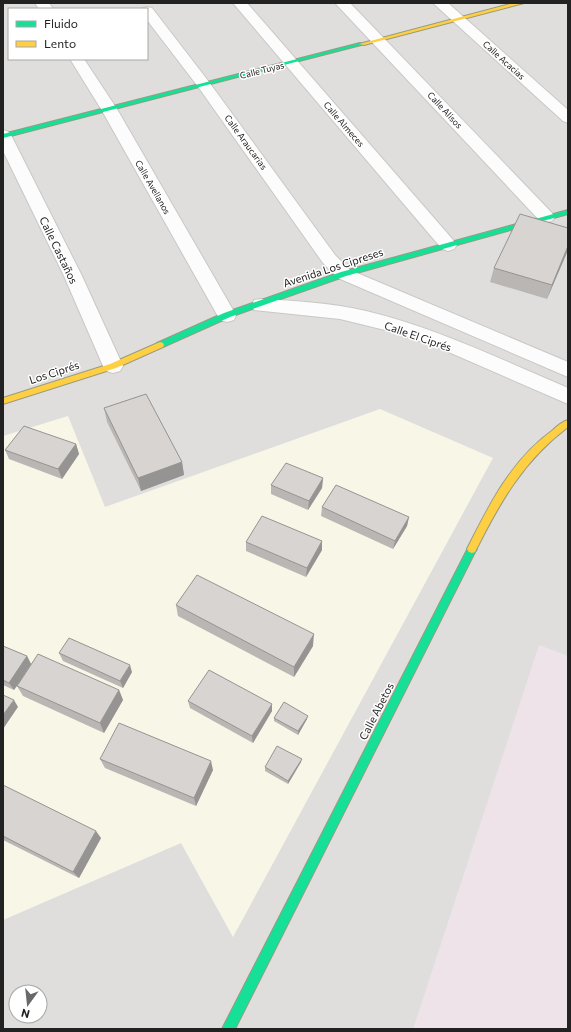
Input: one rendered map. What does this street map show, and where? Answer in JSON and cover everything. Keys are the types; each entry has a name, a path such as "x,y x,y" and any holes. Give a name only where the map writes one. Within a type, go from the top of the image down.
{"street":[{"name":"Calle Almeces","path":"240,3 448,245"},
{"name":"Calle Alisos","path":"342,3 379,40 546,217"},
{"name":"Calle Acacias","path":"440,3 568,118"},
{"name":"Calle Tuyas","path":"3,135 291,63 521,3"},
{"name":"Calle Araucarias","path":"148,13 204,85 330,259 344,274"},
{"name":"Calle Avellanos","path":"78,60 109,109 227,316"},
{"name":"Calle Castaños","path":"3,135 72,276 113,366"},
{"name":"Avenida Los Cipreses","path":"113,366 227,316 344,274 568,212"},
{"path":"344,274 568,370"},
{"name":"Calle El Ciprés","path":"260,305 319,309 367,318 454,348 568,396"},
{"name":"Los Ciprés","path":"3,401 113,366"},
{"name":"Calle Abetos","path":"228,1029 497,499 519,465 538,443 568,423"}],"shaded area":[{"path":"3,3 568,3 568,1029 3,1029"},
{"path":"380,409 493,458 233,937 181,843 3,920 3,436 68,416 105,507"},
{"path":"539,645 568,656 568,1029 413,1029"}],"building":[{"path":"520,214 568,228 568,246 552,285 494,268"},
{"path":"146,394 182,462 138,478 104,408"},
{"path":"24,426 76,444 58,469 5,450"},
{"path":"286,463 323,478 309,501 271,485"},
{"path":"336,485 409,517 395,541 322,507"},
{"path":"262,516 322,541 307,568 246,542"},
{"path":"197,575 314,634 294,667 176,605"},
{"path":"69,638 130,665 120,681 59,653"},
{"path":"3,646 27,656 9,683 3,680"},
{"path":"38,654 119,690 100,723 17,686"},
{"path":"209,670 272,704 252,736 188,701"},
{"path":"3,695 14,700 3,715"},
{"path":"284,702 308,716 298,731 274,718"},
{"path":"119,723 211,761 194,798 100,759"},
{"path":"277,746 302,759 288,781 265,767"},
{"path":"3,785 96,831 73,872 3,836"}],"traffic: fast":[{"path":"3,136 362,44"},
{"path":"160,345 227,315 344,274 568,212"},
{"path":"228,1029 472,549"}],"traffic: slow":[{"path":"362,44 521,3"},
{"path":"3,401 113,366 160,345"},
{"path":"472,549 500,495 523,463 536,449 568,423"}]}
